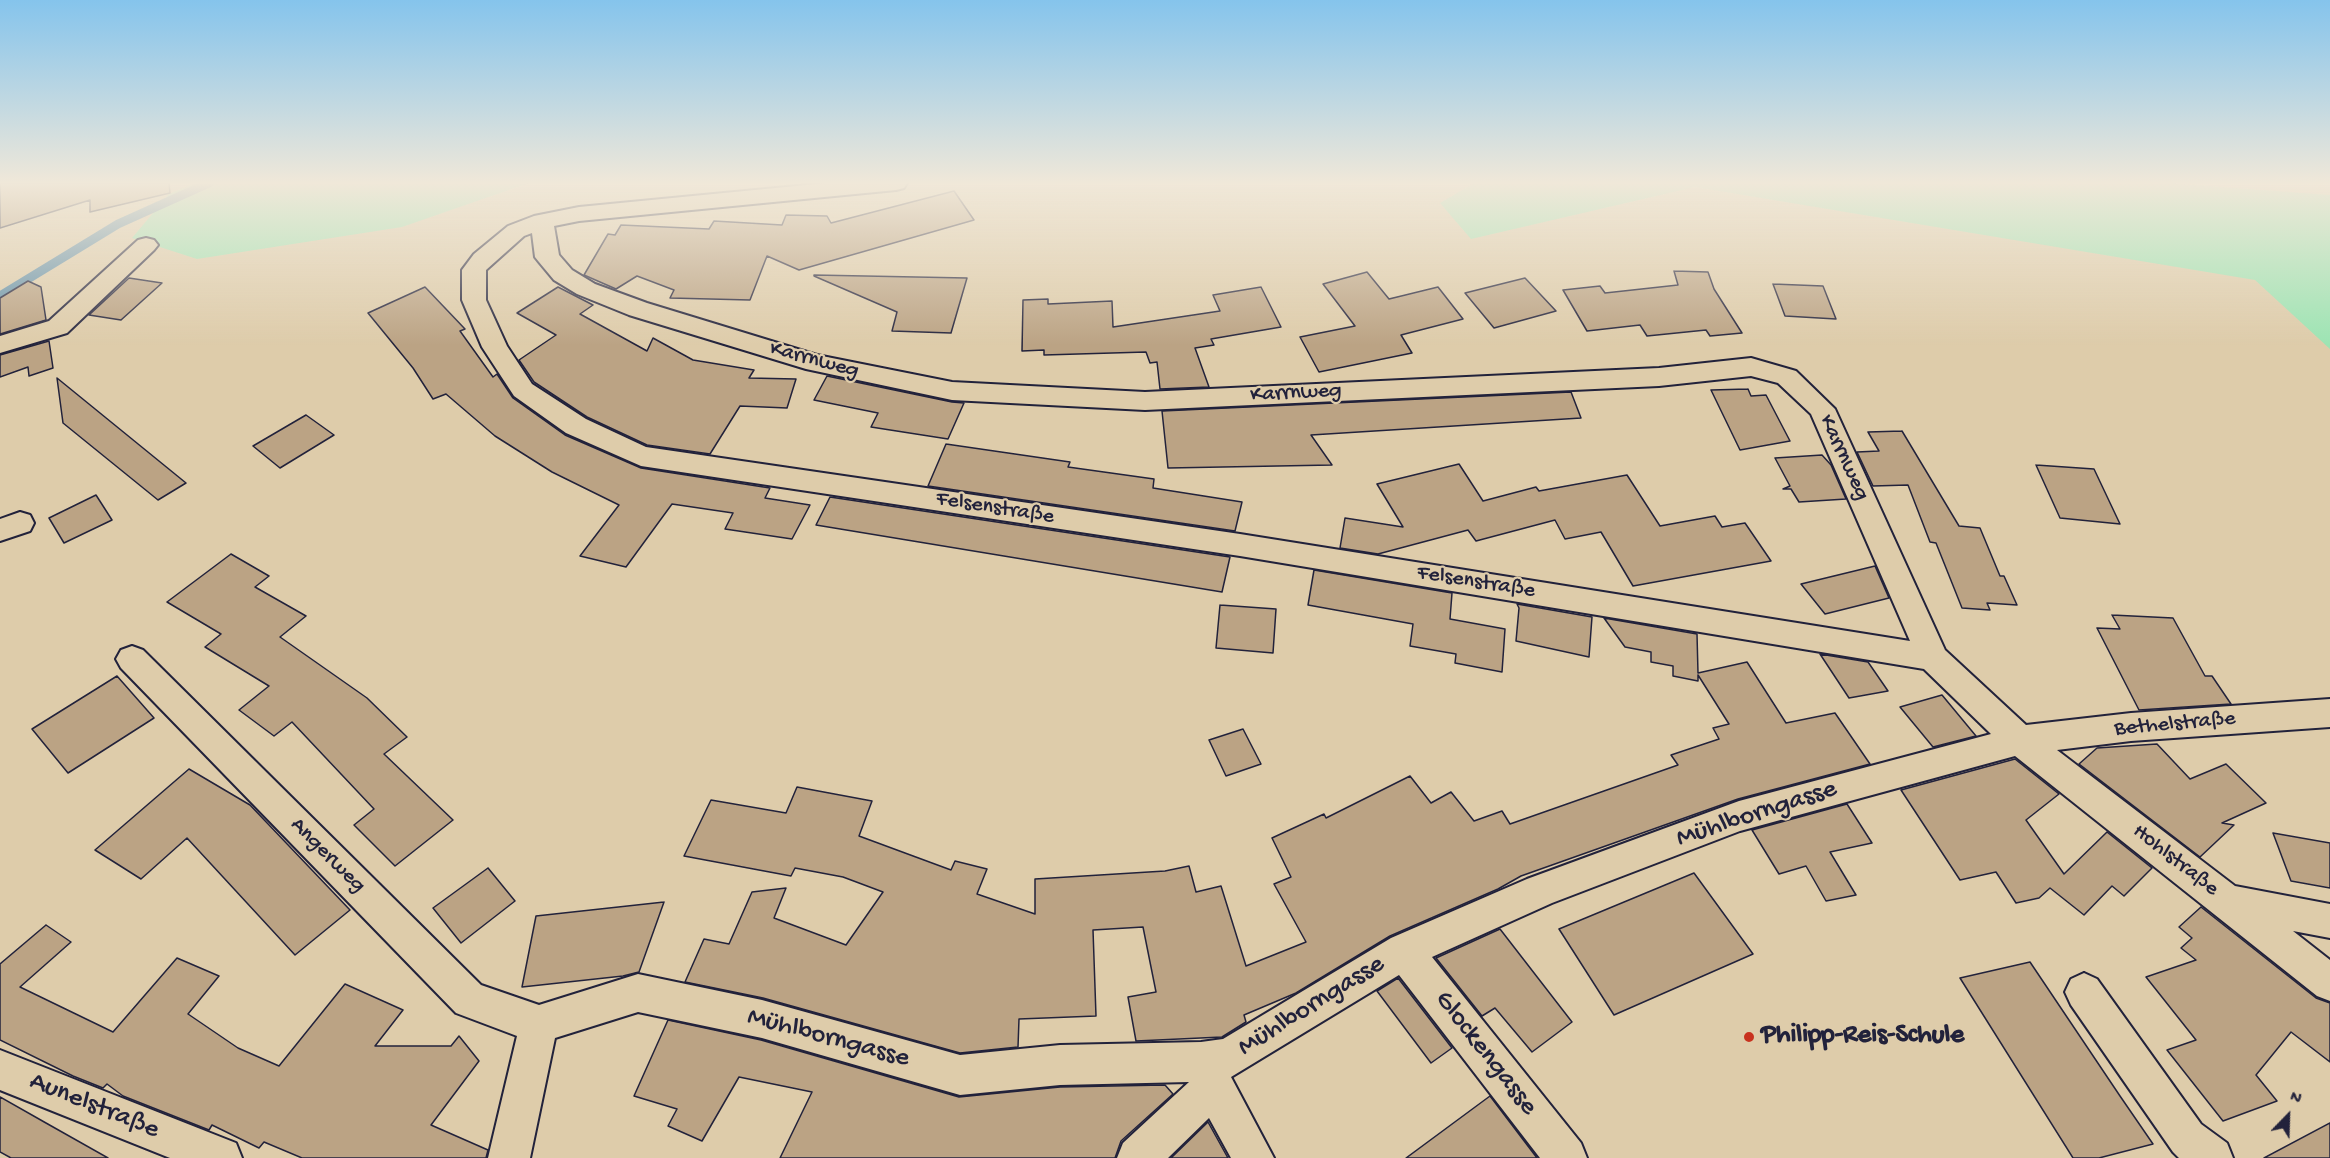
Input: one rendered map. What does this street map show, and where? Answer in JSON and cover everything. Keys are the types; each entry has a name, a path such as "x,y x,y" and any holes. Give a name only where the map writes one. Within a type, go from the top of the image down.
{"street":[{"name":"Felsenstraße","path":"509,237 482,259 474,270 472,283 478,309 495,347 523,390 576,426 641,456 1240,545 1933,658"},
{"name":"Karrnweg","path":"544,237 547,257 563,275 586,289 638,309 815,363 952,391 1145,401 1659,377 1751,367 1786,377 1822,409 1933,658"},
{"path":"0,345 58,327 146,245"},
{"path":"1933,658 2020,740"},
{"name":"Angerweg","path":"132,659 469,1000 539,1024"},
{"name":"Bethelstraße","path":"2020,740 2132,727 2330,713"},
{"name":"Hohlstraße","path":"2020,740 2330,983"},
{"name":"Mühlborngasse","path":"539,1024 638,993 762,1019 960,1075 1060,1065 1207,1075 1229,1058 1404,951 1540,891 1739,816 2020,740"},
{"path":"2227,902 2330,921"},
{"name":"Glockengasse","path":"1404,951 1566,1158"},
{"path":"2084,992 2187,1138 2212,1158"},
{"path":"509,1158 539,1024"},
{"name":"Aunelstraße","path":"0,1070 221,1158"},
{"path":"1138,1158 1207,1075 1253,1158"}],"green space":[{"path":"133,237 338,237 197,259"},
{"path":"1996,237 2330,237 2330,349 2255,280"}],"building":[{"path":"606,237 914,237 799,270 767,256 750,300 670,298 674,290 637,276 616,289 584,275"},
{"path":"1674,271 1708,272 1714,289 1742,333 1710,336 1706,330 1647,336 1640,325 1587,331 1563,290 1600,286 1605,293 1678,285"},
{"path":"1367,272 1389,299 1438,287 1463,319 1401,335 1412,353 1319,372 1300,337 1355,326 1323,284"},
{"path":"814,276 967,278 951,333 892,331 897,312"},
{"path":"129,278 162,283 121,320 89,315"},
{"path":"1525,278 1556,311 1494,328 1465,293"},
{"path":"28,281 41,287 46,320 0,334 0,298"},
{"path":"1773,284 1823,286 1836,319 1785,316"},
{"path":"425,287 465,329 460,331 493,377 497,374 513,398 565,435 641,468 770,488 765,498 810,505 792,539 725,529 733,513 672,504 626,567 580,556 619,505 552,472 495,436 446,394 433,399 413,368 368,313"},
{"path":"558,287 593,305 580,314 647,351 653,338 693,360 754,370 749,378 796,379 787,408 740,406 710,454 647,445 587,417 534,382 519,360 556,335 517,313"},
{"path":"1261,287 1281,327 1211,339 1214,345 1195,348 1209,387 1160,389 1157,362 1150,363 1146,352 1044,355 1044,350 1022,351 1023,300 1048,299 1048,304 1112,301 1113,327 1220,311 1213,295"},
{"path":"49,341 53,368 29,376 28,367 0,377 0,355"},
{"path":"827,376 964,403 948,439 871,427 878,413 814,400"},
{"path":"57,378 186,483 158,500 63,423"},
{"path":"1748,389 1751,396 1766,395 1790,441 1740,450 1711,390"},
{"path":"1571,392 1581,418 1311,435 1332,465 1168,468 1162,411"},
{"path":"306,415 334,435 280,468 253,446"},
{"path":"1902,431 1959,526 1980,528 2000,576 2004,576 2017,605 1987,603 1990,610 1962,608 1936,543 1930,542 1908,485 1873,486 1857,452 1879,451 1868,432"},
{"path":"946,444 1070,462 1068,467 1154,479 1153,488 1242,502 1235,531 928,486"},
{"path":"1822,455 1831,465 1846,499 1799,502 1791,489 1783,489 1790,486 1775,458"},
{"path":"1459,464 1483,501 1536,487 1539,491 1627,475 1660,526 1715,516 1722,527 1745,523 1771,561 1633,586 1601,532 1565,539 1555,520 1476,541 1468,530 1378,554 1340,548 1345,518 1403,527 1377,484"},
{"path":"2036,465 2094,469 2120,524 2060,518"},
{"path":"96,495 112,520 64,543 49,518"},
{"path":"830,497 1230,557 1222,592 816,525"},
{"path":"231,554 269,576 255,587 306,616 280,637 367,698 407,737 384,754 453,820 395,866 354,825 374,809 292,722 274,736 239,710 269,686 205,647 221,634 167,602"},
{"path":"1875,566 1889,598 1825,614 1801,584"},
{"path":"1314,570 1452,593 1450,619 1505,629 1502,672 1455,663 1456,654 1410,646 1413,624 1308,605"},
{"path":"1517,604 1592,617 1589,657 1516,641 1519,608"},
{"path":"1220,605 1276,609 1273,653 1216,648"},
{"path":"2112,615 2173,618 2205,676 2212,676 2231,704 2139,710 2097,628 2120,629"},
{"path":"1604,618 1697,634 1698,673 1747,662 1786,723 1835,713 1870,764 1738,799 1521,876 1498,889 1390,936 1296,993 1244,1015 1246,1022 1222,1037 1136,1041 1128,997 1156,992 1143,927 1093,930 1096,1016 1019,1019 1018,1047 960,1053 763,998 685,982 704,939 729,944 752,892 786,888 774,918 846,945 883,892 843,877 795,868 791,876 684,856 711,800 786,813 797,787 872,801 859,836 951,870 955,861 987,869 977,894 1035,914 1035,879 1165,871 1189,866 1196,892 1221,886 1246,966 1306,942 1274,884 1291,877 1272,838 1324,814 1326,818 1410,776 1431,803 1451,792 1474,821 1502,811 1510,824 1678,765 1671,755 1719,739 1713,728 1729,724 1698,675 1698,681 1673,676 1673,666 1651,662 1651,652 1625,647"},
{"path":"1820,654 1868,662 1888,691 1849,698"},
{"path":"117,676 154,718 68,773 32,729"},
{"path":"1942,695 1976,736 1933,747 1900,707"},
{"path":"1243,729 1261,764 1226,776 1209,740"},
{"path":"2157,744 2190,779 2226,764 2266,803 2222,823 2234,825 2200,857 2079,764 2097,748"},
{"path":"2015,759 2059,794 2026,820 2064,874 2107,832 2152,868 2124,896 2112,886 2084,915 2050,888 2039,898 2016,903 1996,872 1960,880 1901,790"},
{"path":"189,769 250,805 350,910 295,955 187,838 141,879 95,850"},
{"path":"1847,804 1872,843 1830,852 1856,895 1826,901 1806,866 1779,874 1752,830"},
{"path":"2273,833 2330,843 2330,888 2291,881"},
{"path":"488,868 515,901 461,943 433,908"},
{"path":"1694,873 1753,954 1614,1015 1559,929"},
{"path":"664,902 639,972 623,976 522,987 536,916"},
{"path":"2201,907 2316,998 2330,1003 2330,1062 2291,1032 2256,1075 2277,1101 2223,1121 2167,1050 2196,1040 2146,977 2196,960 2181,948 2192,938 2179,927"},
{"path":"46,925 71,942 20,987 113,1032 177,958 219,976 188,1014 238,1048 279,1066 345,984 403,1010 375,1046 451,1046 459,1036 479,1061 431,1125 488,1150 486,1158 302,1158 264,1142 259,1148 212,1125 209,1130 123,1096 107,1084 103,1088 73,1076 0,1040 0,964"},
{"path":"1500,929 1572,1022 1532,1052 1495,1008 1482,1016 1436,958"},
{"path":"2030,962 2153,1144 2099,1158 2073,1158 1960,978"},
{"path":"1398,978 1452,1048 1431,1063 1377,991"},
{"path":"668,1020 761,1040 959,1097 1060,1087 1165,1085 1173,1094 1121,1141 1115,1158 780,1158 812,1092 739,1077 702,1141 668,1126 677,1109 634,1096"},
{"path":"1490,1096 1537,1158 1406,1158"},
{"path":"0,1097 108,1158 11,1158 0,1152"},
{"path":"1208,1122 1228,1158 1171,1158"},
{"path":"2330,1123 2330,1158 2264,1158"}],"waterway":[{"path":"0,296 97,237"}],"place":[{"name":"Philipp-Reis-Schule","path":"1749,1037"}]}
